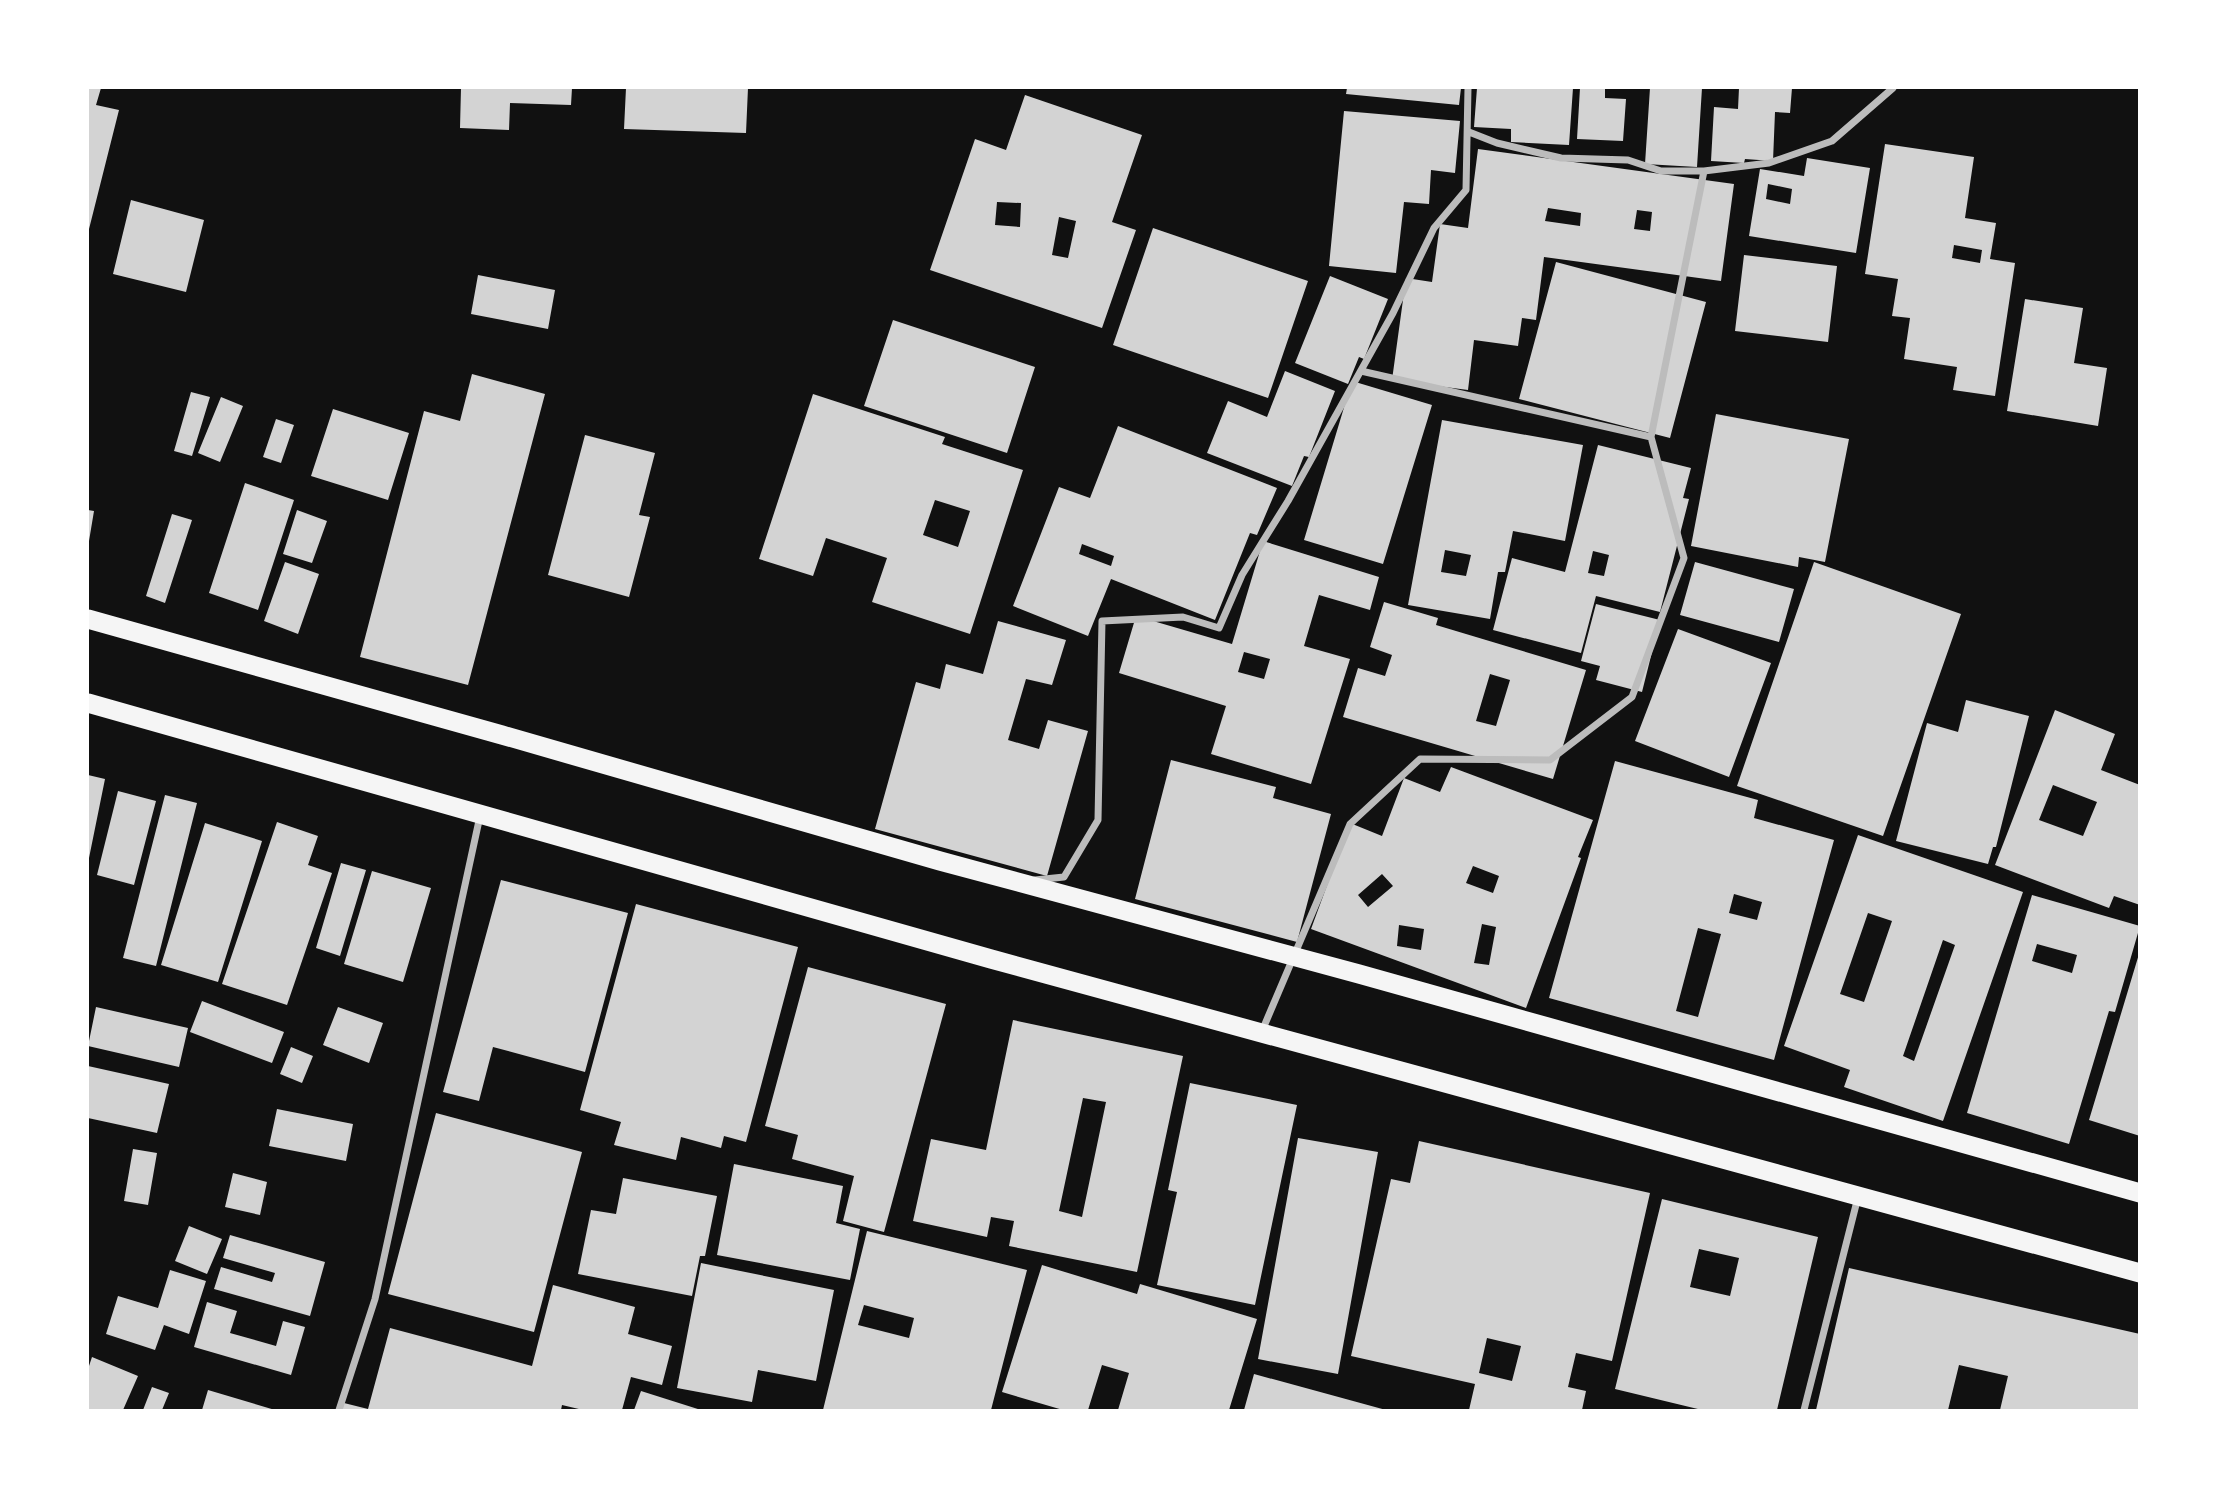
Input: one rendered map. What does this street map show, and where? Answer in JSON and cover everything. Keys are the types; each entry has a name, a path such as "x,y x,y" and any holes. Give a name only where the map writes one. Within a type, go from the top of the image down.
{"highway":[{"path":"88,619 1017,883 1294,957 2140,1194"},
{"path":"88,703 1261,1033 2140,1273"}],"street":[{"path":"1017,883 1065,877 1098,820 1102,621 1183,617 1219,628 1242,575 1289,501 1361,371 1393,313 1434,228 1466,190 1468,88"},
{"path":"1469,132 1497,143 1561,158 1628,160 1661,171 1704,171 1769,163 1832,141 1893,88"},
{"path":"1261,1033 1350,824 1420,759 1550,761 1632,697 1684,558 1651,437 1704,171"},
{"path":"1361,371 1651,437"},
{"path":"339,1410 375,1299 481,814"},
{"path":"1804,1410 1858,1197"}],"building":[{"path":"88,88 101,88 96,105 119,110 88,233"},
{"path":"461,88 572,88 571,105 510,103 509,130 460,128"},
{"path":"626,88 748,88 746,133 624,129"},
{"path":"1347,88 1461,88 1459,105 1346,94"},
{"path":"1477,88 1573,88 1569,145 1511,142 1511,129 1474,127"},
{"path":"1580,88 1605,88 1605,98 1626,99 1623,141 1577,139"},
{"path":"1650,88 1702,88 1697,167 1645,164"},
{"path":"1739,88 1792,88 1790,113 1775,112 1773,161 1711,161 1714,107 1738,109"},
{"path":"1025,95 1142,135 1112,222 1136,230 1102,328 930,270 975,139 1006,150","holes":["997,202 1021,203 1020,227 995,225","1059,217 1076,221 1068,258 1052,255"]},
{"path":"1344,111 1460,121 1455,173 1431,170 1429,204 1404,202 1396,273 1329,266"},
{"path":"1885,144 1974,157 1965,218 1996,223 1990,259 2015,263 1995,396 1953,390 1957,367 1904,359 1910,318 1892,316 1898,279 1865,274","holes":["1954,245 1982,250 1980,263 1952,258"]},
{"path":"1478,149 1734,184 1721,281 1544,257 1536,320 1522,318 1518,346 1474,340 1468,390 1392,380 1406,278 1432,282 1440,224 1468,228","holes":["1548,208 1581,213 1580,226 1545,221","1637,210 1652,212 1650,231 1634,229"]},
{"path":"1807,158 1870,168 1856,253 1749,236 1760,169 1804,176","holes":["1768,184 1792,189 1790,204 1766,199"]},
{"path":"131,200 204,220 186,292 113,274"},
{"path":"1153,228 1308,281 1268,398 1113,345"},
{"path":"1744,255 1837,266 1828,342 1735,331"},
{"path":"1556,262 1706,302 1670,438 1519,399"},
{"path":"478,275 555,290 548,329 471,314"},
{"path":"1330,276 1388,299 1364,359 1359,357 1348,384 1295,363"},
{"path":"2025,299 2083,308 2074,363 2107,368 2098,426 2007,411"},
{"path":"893,320 1035,367 1007,453 864,406"},
{"path":"1285,371 1335,391 1309,457 1304,456 1292,486 1207,453 1228,401 1267,417"},
{"path":"472,374 545,394 468,685 360,657 424,411 460,421"},
{"path":"1352,381 1432,405 1383,564 1304,540"},
{"path":"191,392 210,397 192,456 174,451"},
{"path":"813,394 945,437 942,444 1023,470 970,634 872,602 887,558 826,538 813,576 759,559","holes":["935,500 970,511 958,547 923,535"]},
{"path":"221,397 243,406 220,462 198,453"},
{"path":"333,409 409,433 388,500 311,476"},
{"path":"1716,414 1849,439 1825,562 1799,557 1798,567 1691,546"},
{"path":"276,419 294,425 281,463 263,457"},
{"path":"1442,420 1583,445 1565,541 1513,531 1505,572 1498,572 1490,619 1408,605","holes":["1445,550 1471,555 1466,576 1441,572"]},
{"path":"1118,426 1277,488 1257,535 1250,533 1215,620 1111,579 1088,636 1013,606 1059,487 1090,498","holes":["1082,544 1114,556 1111,566 1079,554"]},
{"path":"585,435 655,453 639,515 650,517 629,597 548,575"},
{"path":"1598,445 1691,468 1683,498 1689,499 1660,612 1596,596 1581,653 1493,630 1512,558 1565,572","holes":["1593,551 1609,555 1604,576 1588,573"]},
{"path":"245,483 294,500 258,610 209,593"},
{"path":"88,510 94,511 89,541 88,541"},
{"path":"297,510 327,521 312,563 283,554"},
{"path":"172,514 192,520 165,603 146,596"},
{"path":"1263,541 1379,577 1370,610 1319,595 1304,646 1350,659 1311,784 1211,754 1226,706 1119,673 1136,616 1232,644","holes":["1244,652 1270,659 1264,679 1238,672"]},
{"path":"285,562 319,574 298,634 264,621"},
{"path":"1695,562 1794,589 1779,642 1680,615"},
{"path":"1814,562 1961,614 1883,836 1737,786"},
{"path":"1384,602 1438,618 1436,625 1586,670 1553,779 1343,717 1358,668 1385,676 1392,655 1370,647","holes":["1490,674 1510,680 1496,726 1476,721"]},
{"path":"1596,604 1660,620 1642,692 1596,680 1600,666 1581,661"},
{"path":"998,621 1066,640 1052,685 1026,679 1008,740 1039,749 1048,720 1088,731 1047,876 875,829 916,682 940,689 946,664 983,674"},
{"path":"1678,629 1771,663 1729,777 1635,741"},
{"path":"1966,700 2029,716 1996,847 1993,847 1988,864 1896,841 1927,723 1958,732"},
{"path":"2055,710 2115,734 2101,770 2140,785 2140,905 2114,896 2109,908 1995,865","holes":["2053,785 2097,802 2083,836 2039,820"]},
{"path":"1171,760 1276,787 1273,798 1331,814 1297,942 1135,899"},
{"path":"1615,761 1758,800 1754,818 1834,840 1774,1060 1549,998","holes":["1734,894 1762,902 1757,920 1729,913","1698,928 1721,934 1698,1017 1676,1011"]},
{"path":"1451,767 1593,820 1526,1008 1311,929 1350,823 1382,836 1404,778 1440,792","holes":["1473,866 1499,876 1493,893 1466,883","1382,874 1393,886 1368,907 1358,895","1482,924 1496,927 1489,965 1474,963","1399,925 1424,929 1421,950 1397,946"]},
{"path":"88,775 105,779 89,858 88,858"},
{"path":"118,791 156,801 134,885 97,875"},
{"path":"165,795 197,803 156,966 123,958"},
{"path":"277,822 318,836 308,865 332,873 287,1005 222,984"},
{"path":"205,823 262,841 218,982 161,965"},
{"path":"1858,835 2023,892 1943,1121 1844,1087 1850,1070 1784,1046","holes":["1868,913 1892,921 1864,1002 1840,994","1943,940 1955,945 1914,1061 1903,1056"]},
{"path":"341,863 366,870 340,956 316,948"},
{"path":"372,871 431,888 403,982 344,964"},
{"path":"501,880 628,913 585,1072 493,1047 479,1101 443,1092"},
{"path":"2032,895 2140,926 2115,1012 2109,1011 2069,1144 1967,1113","holes":["2037,944 2077,955 2072,973 2032,961"]},
{"path":"636,904 798,947 746,1142 724,1136 721,1148 681,1137 676,1160 614,1145 621,1122 580,1110"},
{"path":"2140,954 2140,1136 2089,1120"},
{"path":"808,967 946,1004 884,1232 843,1221 854,1176 792,1159 798,1135 765,1126"},
{"path":"202,1001 284,1032 272,1063 190,1032"},
{"path":"96,1007 188,1028 179,1067 88,1046"},
{"path":"338,1007 383,1023 369,1063 323,1045"},
{"path":"1013,1020 1183,1056 1137,1272 1009,1246 1014,1221 991,1217 987,1237 913,1221 931,1139 986,1150","holes":["1083,1098 1106,1102 1082,1217 1059,1211"]},
{"path":"291,1047 313,1056 302,1083 280,1074"},
{"path":"88,1066 169,1084 157,1133 88,1118"},
{"path":"1190,1083 1297,1105 1255,1305 1157,1285 1177,1192 1168,1190"},
{"path":"277,1109 353,1124 346,1161 269,1146"},
{"path":"436,1113 582,1152 534,1332 388,1294"},
{"path":"1298,1138 1378,1152 1338,1374 1258,1359"},
{"path":"1419,1141 1650,1193 1612,1361 1576,1353 1568,1387 1586,1391 1582,1410 1469,1410 1475,1384 1351,1356 1391,1179 1410,1183","holes":["1487,1338 1521,1346 1512,1381 1479,1373"]},
{"path":"133,1149 157,1153 148,1205 124,1201"},
{"path":"734,1164 843,1186 836,1223 860,1229 850,1280 717,1255"},
{"path":"233,1173 267,1182 260,1215 225,1207"},
{"path":"623,1178 717,1196 705,1256 700,1256 692,1296 578,1274 591,1210 616,1214"},
{"path":"1662,1199 1818,1237 1777,1410 1702,1410 1615,1389","holes":["1699,1249 1739,1258 1730,1296 1690,1287"]},
{"path":"189,1226 222,1239 207,1274 175,1261"},
{"path":"867,1231 1027,1270 991,1410 823,1410","holes":["864,1305 914,1318 909,1338 858,1325"]},
{"path":"230,1235 325,1262 310,1316 214,1289 221,1267 272,1282 275,1273 223,1258"},
{"path":"701,1263 834,1290 816,1381 758,1370 752,1402 677,1388"},
{"path":"1042,1265 1137,1294 1140,1284 1257,1319 1229,1410 1118,1410 1129,1373 1102,1365 1088,1410 1063,1410 1002,1392"},
{"path":"1849,1268 2140,1334 2140,1410 2000,1410 2008,1376 1959,1365 1948,1410 1816,1410"},
{"path":"170,1270 206,1281 189,1334 164,1325 155,1350 106,1334 118,1296 158,1308"},
{"path":"553,1285 635,1307 628,1334 672,1346 662,1385 631,1377 622,1410 583,1410 562,1405 561,1410 342,1410 344,1403 368,1409 390,1328 532,1366"},
{"path":"207,1302 237,1311 230,1333 276,1346 283,1321 305,1327 291,1375 194,1347"},
{"path":"92,1357 138,1376 123,1410 88,1410 88,1369"},
{"path":"1254,1374 1386,1410 1244,1410"},
{"path":"152,1387 169,1393 162,1410 143,1410"},
{"path":"208,1390 275,1410 202,1410"},
{"path":"641,1391 701,1410 634,1410"}]}
